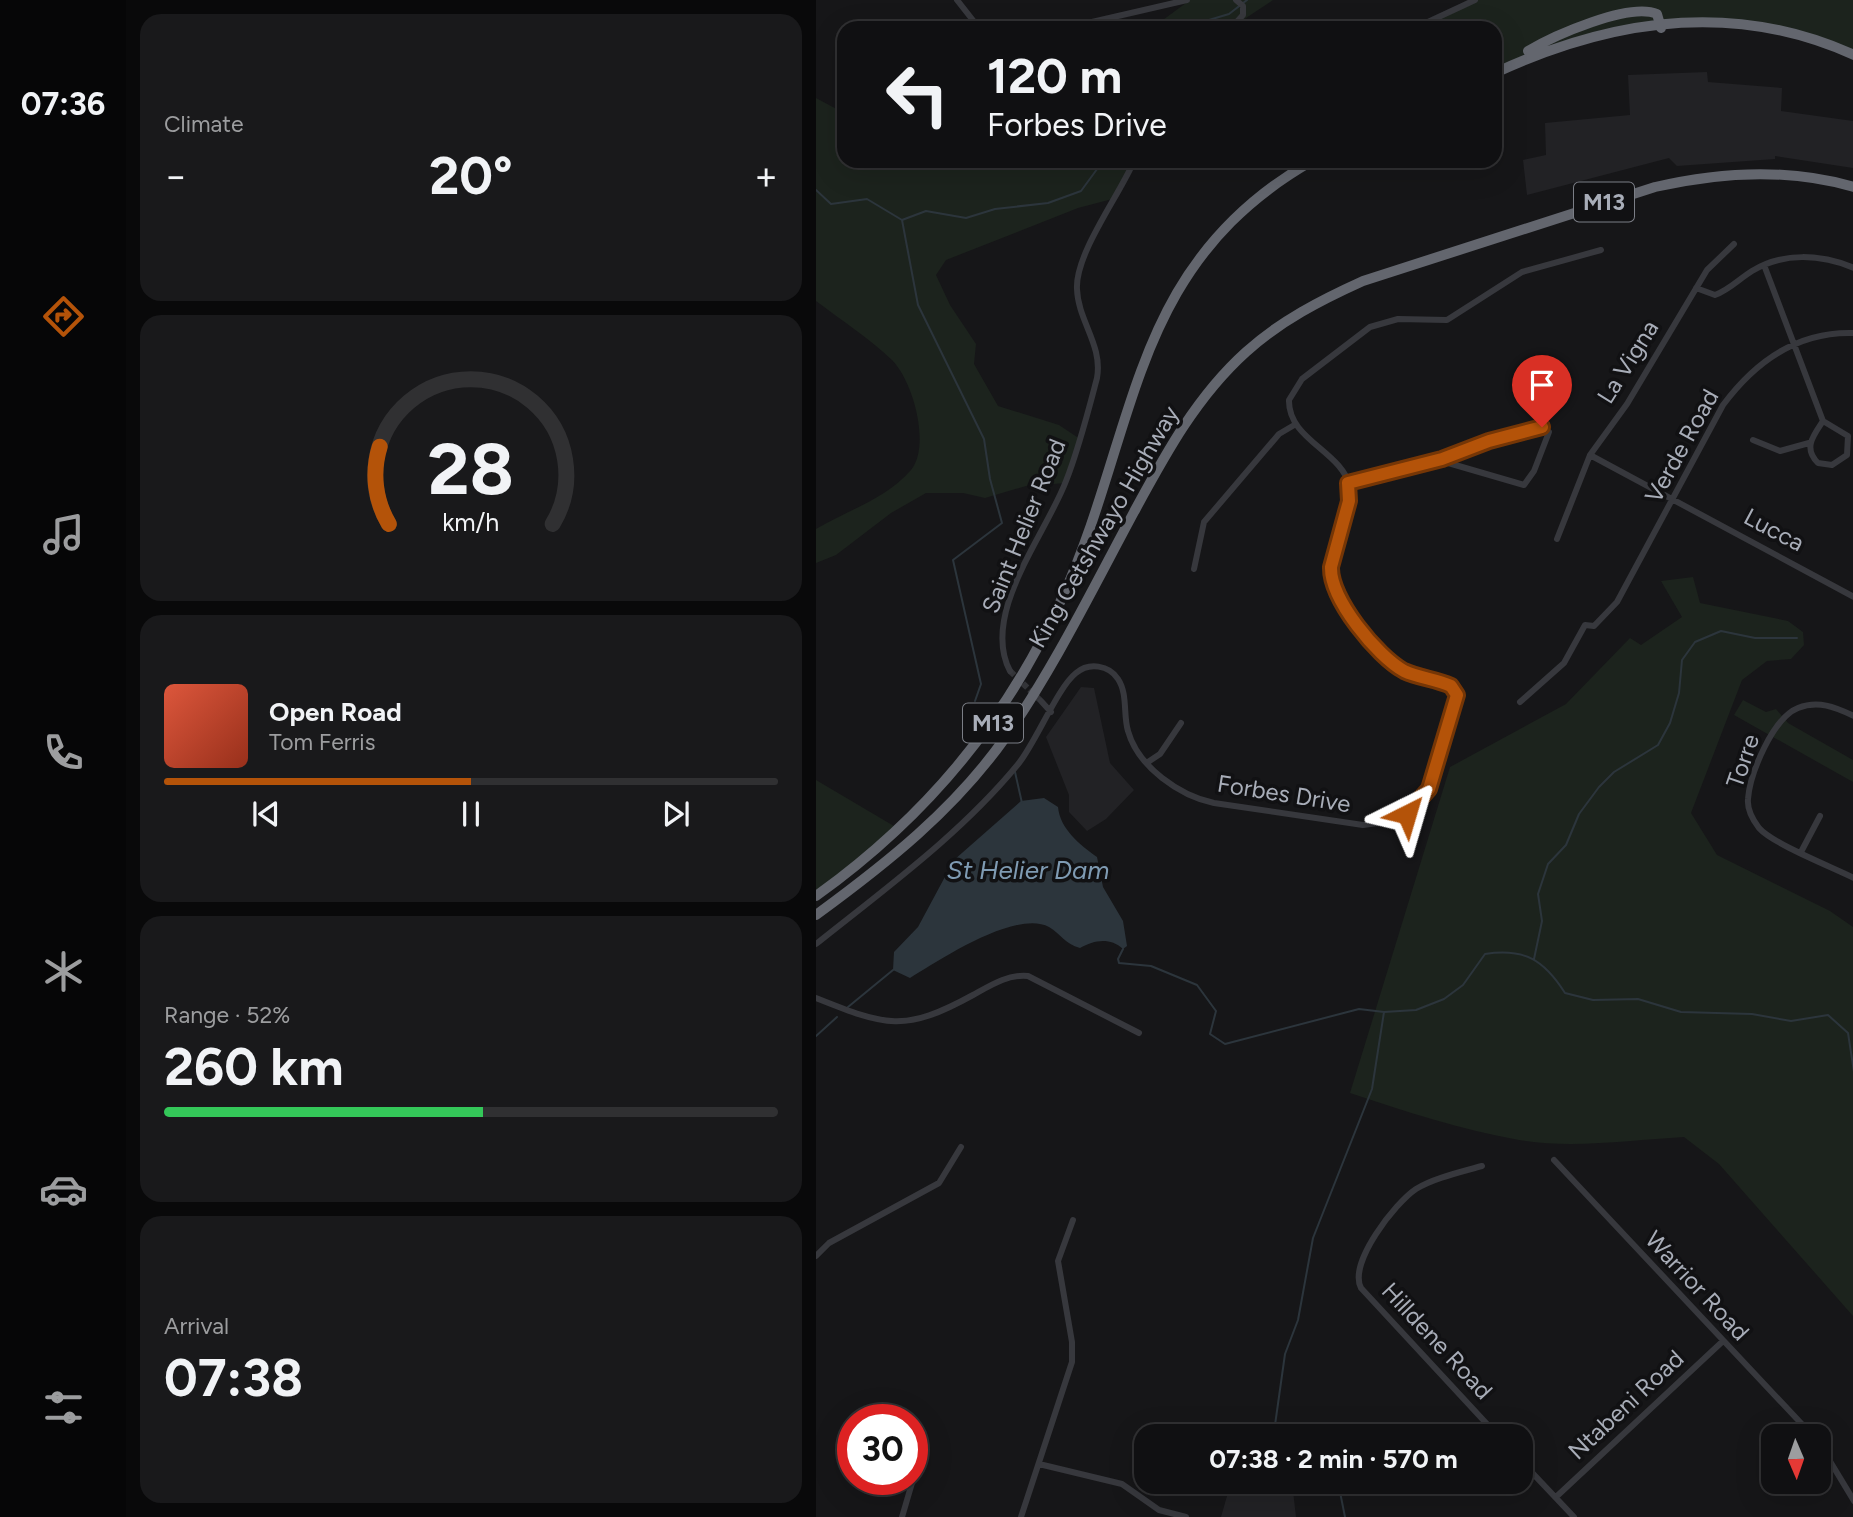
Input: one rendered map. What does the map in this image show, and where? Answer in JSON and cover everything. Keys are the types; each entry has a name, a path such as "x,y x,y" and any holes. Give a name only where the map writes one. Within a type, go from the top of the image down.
{"highway":[{"path":"1502,68 1578,38 1661,25 1752,25 1806,37 1854,55"},
{"name":"King Cetshwayo Highway","path":"816,896 871,854 920,810 979,742 1018,685 1062,598 1080,554 1139,371 1152,338 1179,287 1209,247 1257,201 1302,168"},
{"name":"King Cetshwayo Highway","path":"816,915 920,834 964,789 992,755 1026,705 1181,429 1223,376 1278,326 1321,300 1364,279 1633,192 1682,180 1758,174 1806,178 1854,187"}],"street":[{"path":"957,0 974,21"},
{"path":"1096,21 1187,0"},
{"path":"1236,0 1243,6 1244,21"},
{"path":"1430,21 1475,0"},
{"name":"Saint Helier Road","path":"1010,671 1002,643 1007,608 1066,483 1097,378 1099,360 1078,294 1078,273 1130,168"},
{"name":"La Vigna","path":"1557,539 1590,455 1627,404 1714,261 1734,244"},
{"path":"1438,460 1524,485 1539,460 1549,432 1542,427 1519,432 1438,460 1348,483 1340,470 1296,424 1290,413 1289,400 1298,384 1345,343 1370,327 1398,319 1447,320 1522,272 1601,250"},
{"path":"1696,288 1707,294 1719,294 1764,265 1808,257 1854,268"},
{"path":"1764,265 1823,421 1851,434 1847,455 1832,465 1815,459 1809,443"},
{"name":"Verde Road","path":"1520,702 1564,663 1585,625 1594,626 1616,603 1731,394 1756,367 1794,344 1822,334 1854,332"},
{"path":"1753,440 1780,452 1809,443 1823,421"},
{"path":"1195,569 1204,522 1279,434 1296,424"},
{"path":"1590,455 1675,499"},
{"name":"Forbes Drive","path":"1051,712 1076,673 1095,666 1106,669 1115,675 1123,688 1128,732 1148,762 1175,788 1205,802 1355,824 1393,821 1407,814 1424,798 1436,773 1457,695 1451,686 1410,674 1395,665 1340,601 1331,578 1331,567 1349,501 1348,483"},
{"name":"Lucca","path":"1675,499 1854,597"},
{"path":"816,944 952,831 1019,763 1039,737 1051,712 1041,701"},
{"name":"Torre","path":"1854,716 1822,704 1795,709 1776,726 1755,774 1748,801 1754,821 1772,838 1854,878"},
{"path":"1148,762 1160,754 1181,723"},
{"path":"1801,852 1820,816"},
{"path":"816,998 876,1021 917,1020 1008,977 1028,976 1139,1033"},
{"path":"816,1256 829,1243 939,1183 961,1147"},
{"name":"Warrior Road","path":"1554,1160 1802,1424"},
{"name":"Hilldene Road","path":"1482,1166 1419,1187 1403,1200 1388,1217 1363,1256 1358,1279 1361,1288 1487,1424"},
{"path":"1021,1517 1072,1362 1072,1342 1058,1261 1073,1220"},
{"name":"Ntabeni Road","path":"1556,1497 1723,1341"},
{"path":"1831,1463 1854,1501"},
{"path":"1039,1464 1122,1484 1159,1510 1186,1517"},
{"path":"1533,1473 1574,1517"},
{"path":"902,1517 908,1495"}],"shaded area":[{"path":"1190,0 1273,0 1242,21 1162,21"},
{"path":"1475,0 1853,0 1853,55 1752,25 1623,27 1502,70 1502,21 1430,21"},
{"path":"1707,72 1708,82 1782,88 1781,111 1853,121 1853,168 1775,156 1775,159 1677,166 1669,158 1527,195 1523,160 1546,155 1545,123 1630,115 1628,75"},
{"path":"816,98 837,109 837,168 1131,168 1116,198 1078,208 946,260 936,275 950,305 976,344 974,364 998,406 1059,425 1080,439 1066,483 1026,486 985,498 963,493 926,493 891,513 836,555 816,563 816,529 878,496 901,480 917,459 919,430 913,397 900,370 874,344 816,301"},
{"path":"1693,577 1700,603 1788,621 1803,632 1804,645 1791,659 1767,661 1742,680 1691,813 1717,855 1830,911 1853,927 1853,1316 1719,1164 1684,1137 1581,1144 1539,1143 1455,1125 1350,1093 1450,767 1566,704 1630,638 1641,645 1682,617 1661,581"},
{"path":"1081,687 1094,688 1110,763 1134,790 1106,819 1087,831 1069,812 1069,795 1046,737"},
{"path":"1743,700 1766,712 1776,709 1788,723 1853,760 1853,782 1734,715"},
{"path":"816,780 899,829 816,896"},
{"path":"1228,1494 1293,1494 1296,1517 1221,1517"}],"water":[{"name":"St Helier Dam","path":"1044,798 1058,807 1072,836 1097,857 1103,887 1123,921 1127,946 1123,949 1102,941 1080,948 1049,927 1035,923 1017,925 978,939 910,978 893,970 894,952 918,927 954,860 1021,801"}],"waterway":[{"path":"1206,21 1229,14 1247,0"},
{"path":"902,220 926,211 966,218 995,209 1048,203 1081,191 1098,168"},
{"path":"816,190 831,204 867,199 902,220 918,305 984,439 990,479 1002,523 953,560 981,684 975,701"},
{"path":"1534,959 1542,921 1538,894 1548,864 1566,845 1579,814 1599,787 1614,772 1658,745 1670,723 1679,693 1682,660 1695,642 1721,631 1755,638 1797,638"},
{"path":"1015,772 1022,803"},
{"path":"1123,949 1119,963 1151,966 1197,985 1216,1011 1210,1034 1225,1044 1359,1009 1384,1012 1416,1010 1444,999 1463,985 1485,954 1511,953 1522,955 1541,965 1565,993 1593,1000 1638,999 1681,1012 1752,1014 1791,1021 1828,1015 1848,1033 1854,1072"},
{"path":"848,1007 893,970"},
{"path":"1275,1424 1285,1354 1298,1320 1313,1238 1372,1089 1384,1012"},
{"path":"816,1036 837,1017"},
{"path":"1340,1494 1345,1517"}],"tunnel":[{"path":"1010,671 1041,701"}],"route":[{"path":"1407,814 1419,804 1436,773 1457,695 1451,686 1410,674 1395,665 1340,601 1331,578 1331,567 1335,544 1349,501 1348,483 1442,459 1489,441 1542,427"}]}
